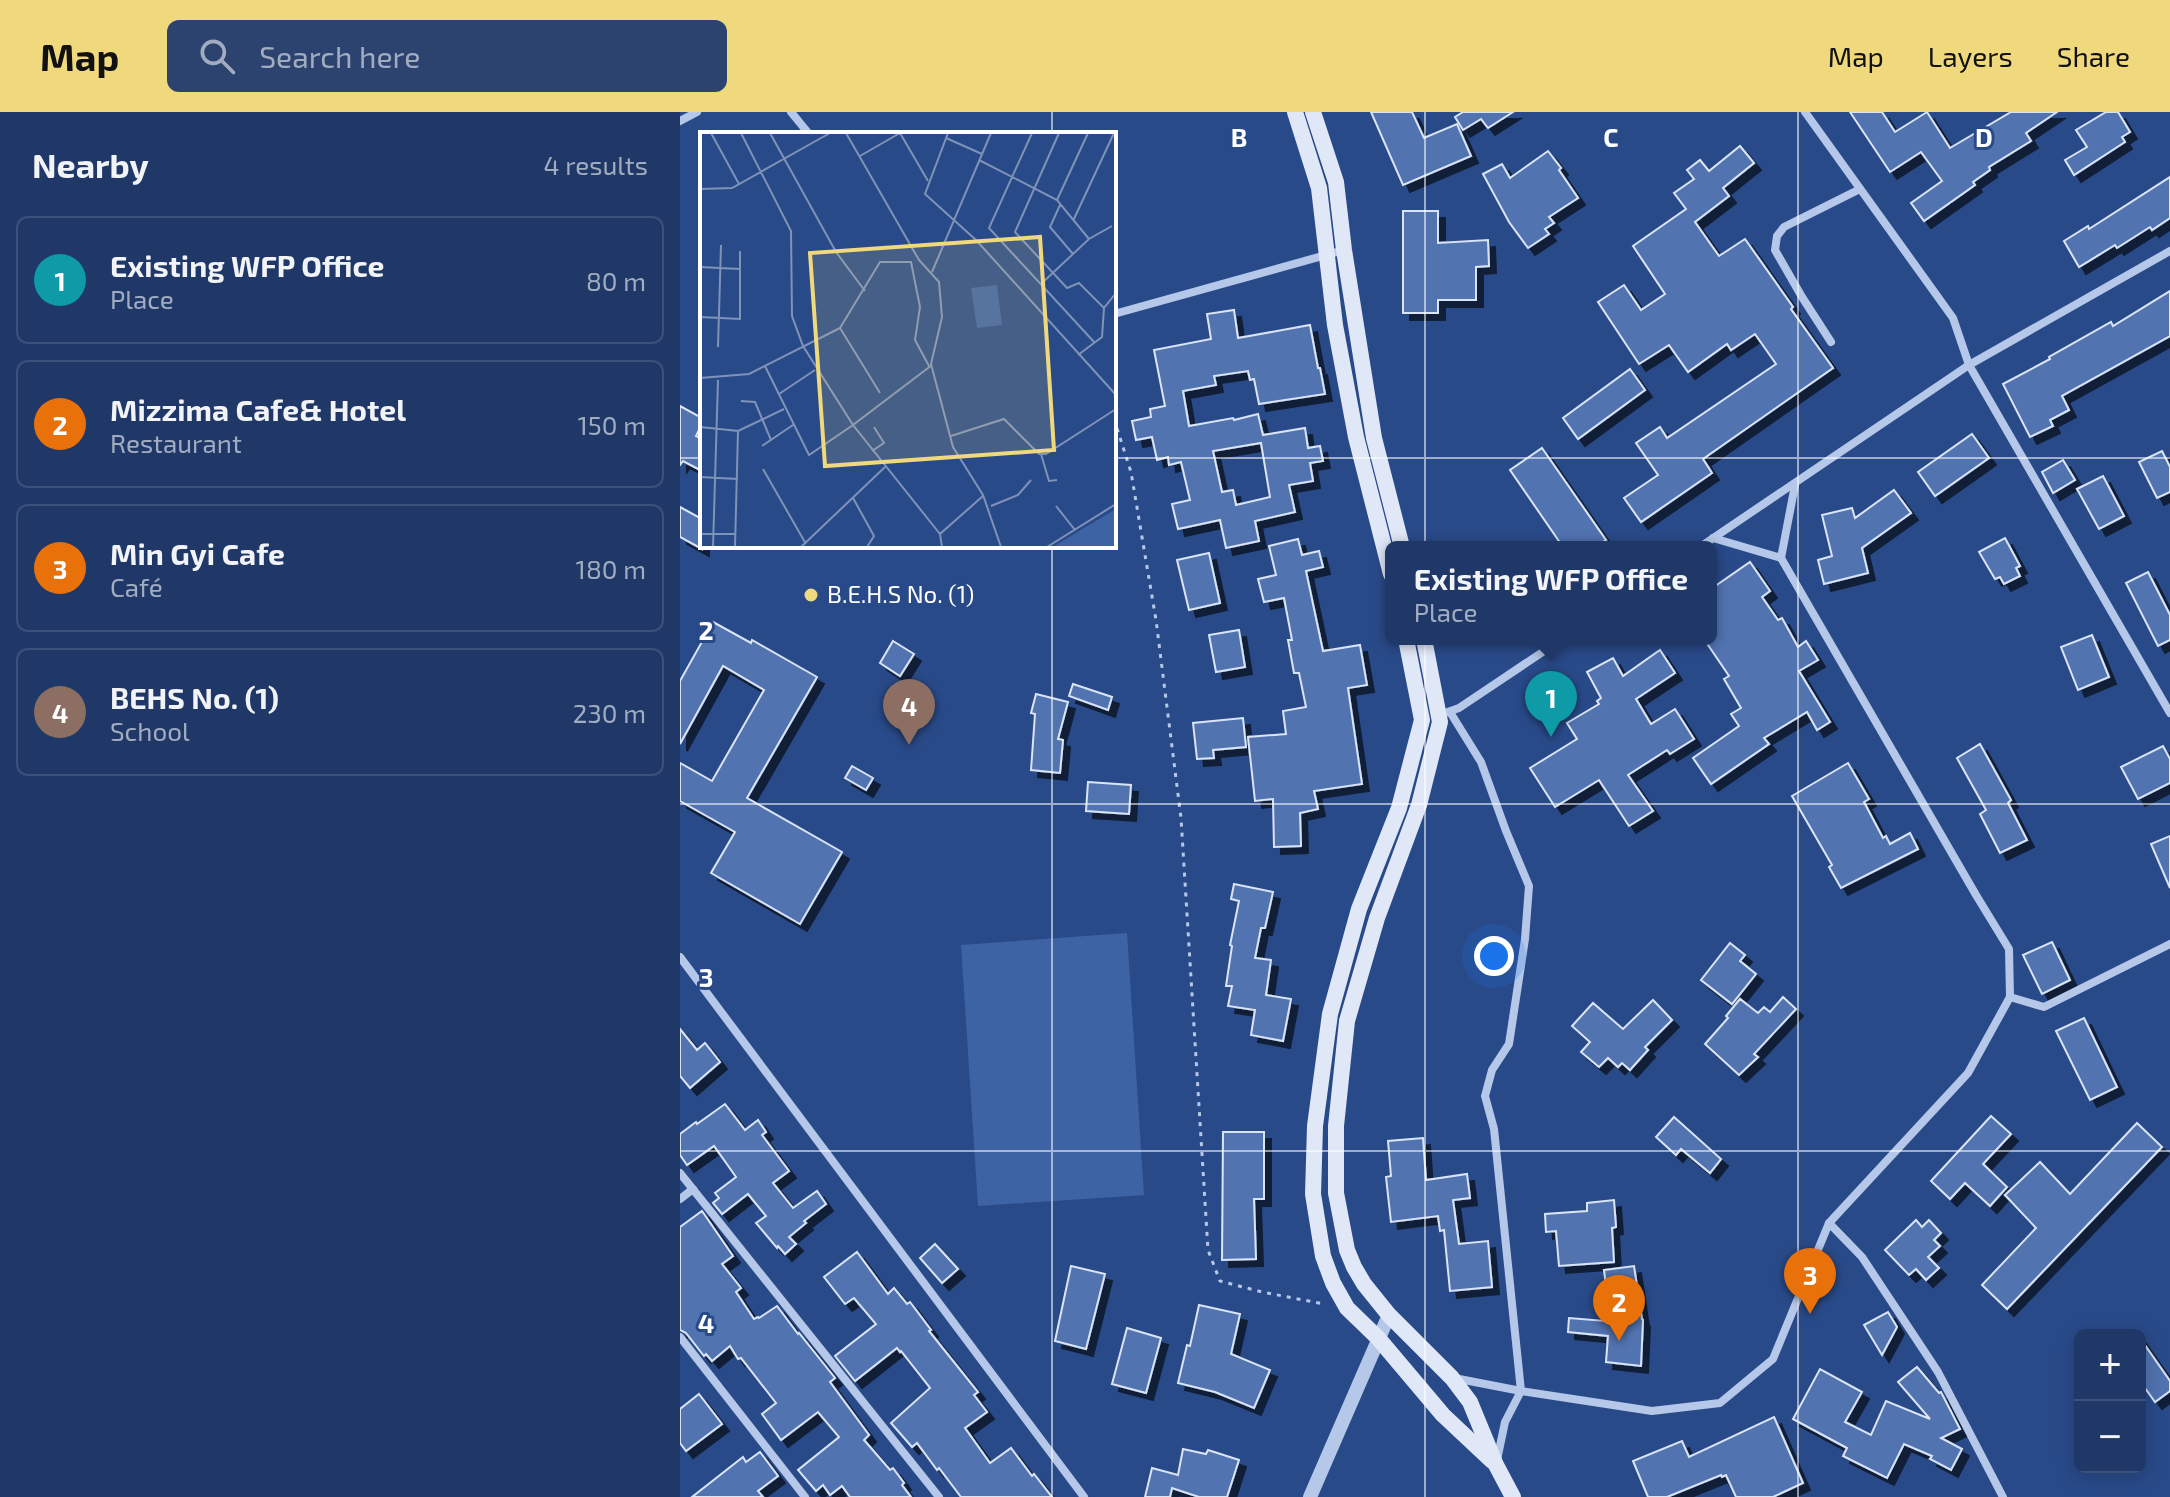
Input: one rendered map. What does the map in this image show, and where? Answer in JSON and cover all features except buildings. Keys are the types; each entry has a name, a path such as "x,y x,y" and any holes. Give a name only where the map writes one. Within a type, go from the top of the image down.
{"main road":[{"path":"1295,112 1336,252 1374,438 1400,541"},
{"path":"1313,112 1336,182 1335,325 1353,423 1385,550"},
{"path":"1408,645 1440,722 1419,805 1377,918 1347,1021 1336,1126 1336,1193 1347,1250 1364,1284 1389,1315 1452,1378 1470,1402 1513,1497"},
{"path":"1425,645 1437,716 1359,909 1330,1014 1315,1126 1313,1194 1323,1256 1347,1308 1378,1338 1443,1415 1496,1465"}],"street":[{"path":"680,121 697,112"},
{"path":"791,112 807,132"},
{"path":"1805,112 1953,318 1969,365 2170,713"},
{"path":"1831,342 1775,250 1777,236 1784,227 1860,189"},
{"path":"1709,541 1969,365 2170,251"},
{"path":"1116,313 1336,252"},
{"path":"1452,1378 1652,1411 1720,1403 1773,1359 1829,1223 1968,1073 2010,997 2009,949 1781,558 1795,485"},
{"path":"1713,538 1781,558"},
{"path":"1496,1465 1505,1422 1521,1391 1494,1129 1485,1096 1492,1070 1509,1044 1525,939 1529,886 1481,762 1437,716 1459,708 1553,645"},
{"path":"2010,997 2044,1007 2170,944"},
{"path":"680,957 1084,1497"},
{"path":"680,1173 939,1497"},
{"path":"680,1199 693,1189"},
{"path":"1829,1223 1862,1257 1938,1372 2003,1497"},
{"path":"1310,1497 1389,1315"},
{"path":"680,1337 805,1497"}],"path":[{"path":"1116,425 1131,472 1156,620 1181,818 1208,1250 1220,1281 1347,1308"}],"shaded area":[{"path":"1127,933 1144,1195 978,1206 961,945"}],"place":[{"name":"B.E.H.S No. (1)","path":"811,595"},
{"name":"Existing WFP Office","path":"1551,737"},
{"name":"BEHS No. (1)","path":"909,745"},
{"name":"Min Gyi Cafe","path":"1810,1314"},
{"name":"Mizzima Cafe& Hotel","path":"1619,1341"}]}
